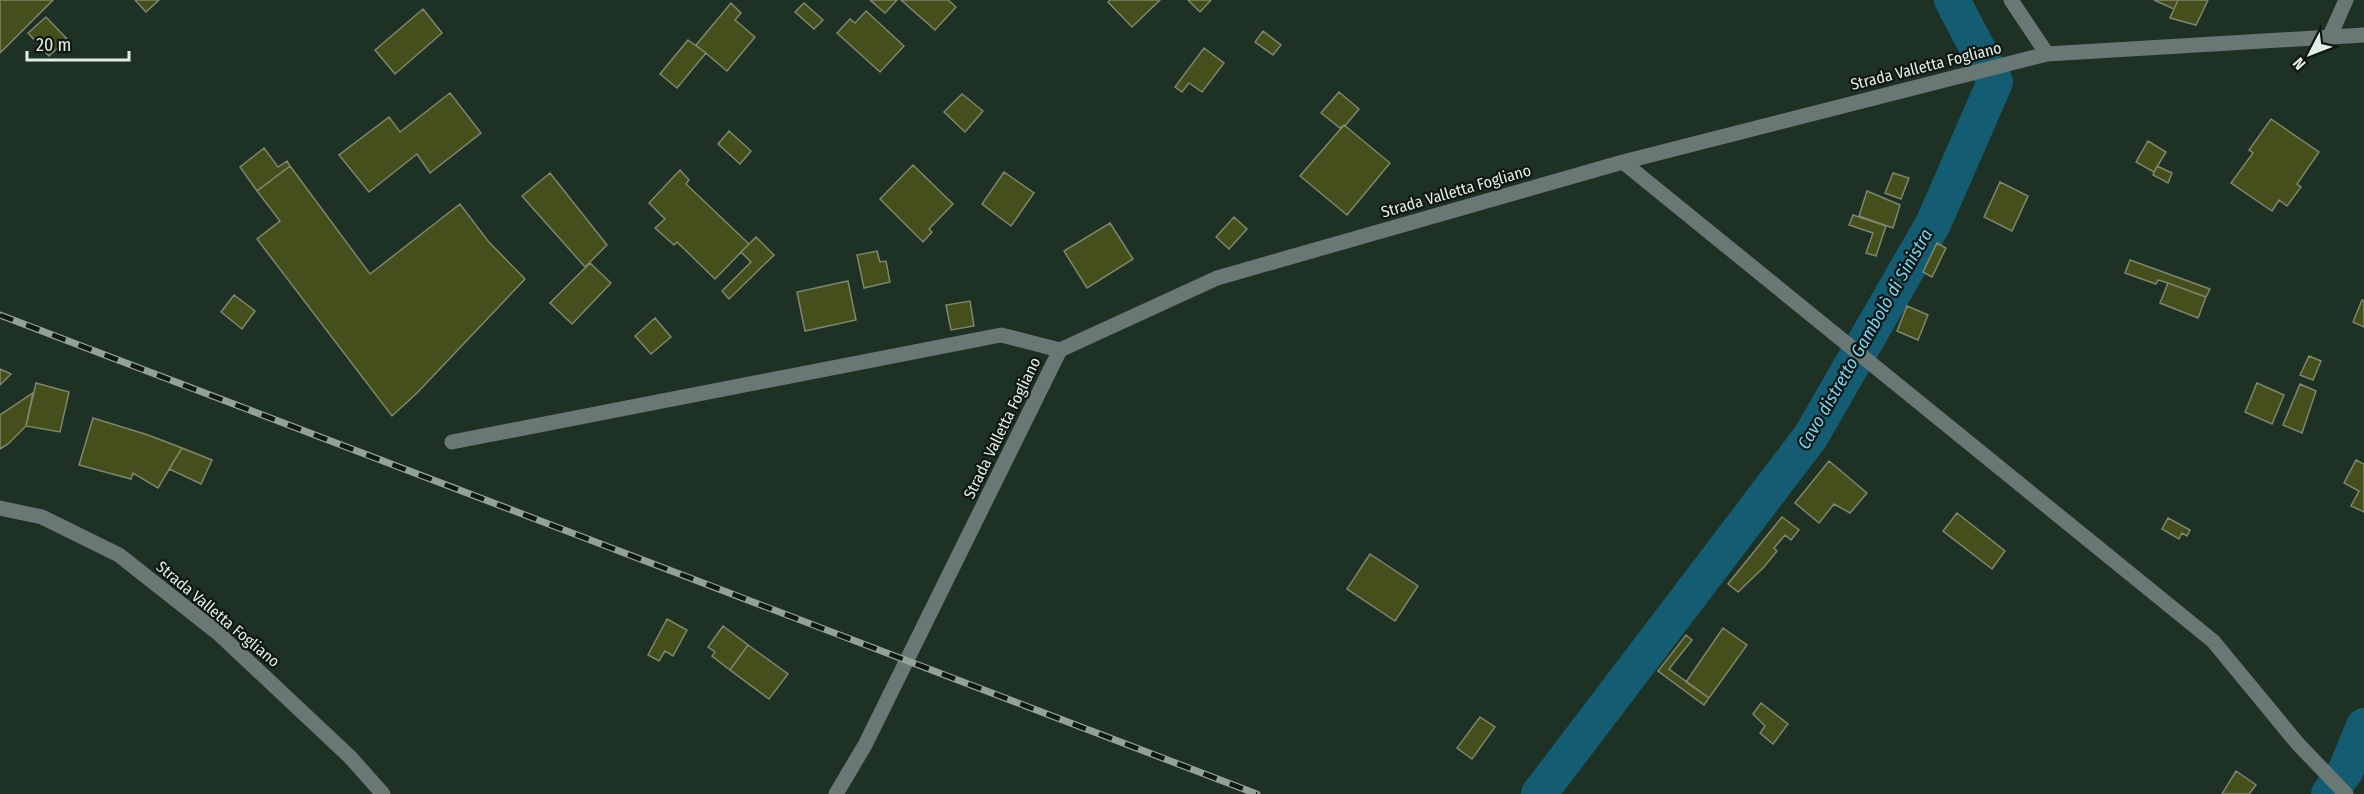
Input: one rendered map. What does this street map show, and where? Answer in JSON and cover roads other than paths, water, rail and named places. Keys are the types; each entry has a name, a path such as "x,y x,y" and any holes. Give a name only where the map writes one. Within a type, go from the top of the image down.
{"street":[{"path":"2011,0 2047,54"},
{"path":"2329,38 2346,0"},
{"name":"Strada Valletta Fogliano","path":"836,794 865,745 1060,350 1217,278 1623,162 2047,54 2364,35"},
{"path":"1623,162 2214,641 2298,744 2346,794"},
{"path":"452,442 1001,334 1060,350"},
{"name":"Strada Valletta Fogliano","path":"0,508 42,517 119,555 218,633 350,757 383,794"}],"waterway":[{"name":"Cavo distretto Gambolò di Sinistra","path":"1539,794 1811,436 1933,224 1995,82 1952,0"},
{"path":"2329,794 2346,770 2364,726"}],"railway":[{"path":"0,315 1257,794"}]}
